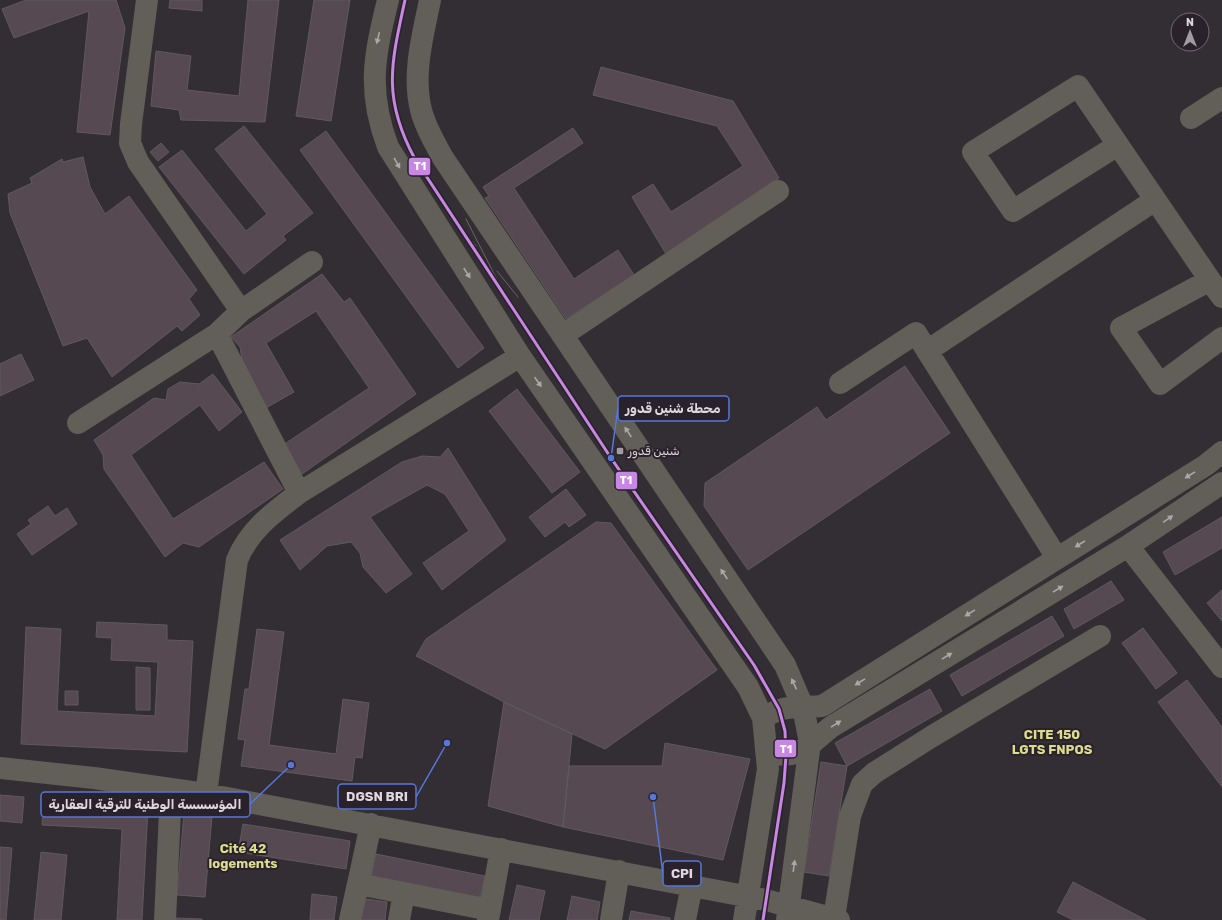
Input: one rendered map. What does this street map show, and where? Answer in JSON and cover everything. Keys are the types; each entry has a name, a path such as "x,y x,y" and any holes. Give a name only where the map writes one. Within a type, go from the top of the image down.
{"street":[{"path":"147,0 130,143 138,162 241,311"},
{"path":"388,0 376,46 374,74 375,99 379,124 400,168 520,356 748,687 764,718 768,768 744,920"},
{"path":"430,0 421,47 417,82 421,111 430,134 443,158 785,665 803,707 810,744 788,912"},
{"path":"1118,145 1013,211 973,152 1078,86 1216,288 1121,328 1160,384 1222,338"},
{"path":"1191,118 1222,98"},
{"path":"563,335 778,191"},
{"path":"927,351 1155,200"},
{"path":"78,423 217,334 241,311 312,262"},
{"path":"840,383 916,333 1057,558"},
{"path":"217,334 298,493"},
{"path":"206,794 236,560 242,547 255,529 274,511 298,493 520,356"},
{"path":"764,718 776,709 788,707 822,706 1206,465 1222,452"},
{"path":"766,751 786,756 796,754 831,727 1128,546 1222,483"},
{"path":"1128,546 1222,667"},
{"path":"1,765 206,794 371,824 692,885 747,897 788,912 837,919 850,816 862,784 874,773 931,737 1100,636"},
{"path":"165,920 171,789"},
{"path":"350,920 371,824"},
{"path":"358,884 404,893 489,915 501,849"},
{"path":"612,920 619,871"},
{"path":"685,920 692,885"},
{"path":"399,920 404,893"}],"building":[{"path":"26,0 116,0 125,28 110,135 77,132 89,11 14,38 2,9"},
{"path":"170,0 202,0 202,11 169,8"},
{"path":"248,0 279,0 265,122 181,120 179,110 151,106 156,51 191,56 187,90 239,96"},
{"path":"314,0 350,0 331,121 296,116"},
{"path":"601,67 733,101 779,178 666,254 632,197 653,184 671,212 743,166 717,126 593,95"},
{"path":"244,126 313,213 283,236 286,240 244,274 159,167 182,150 246,231 267,214 215,149"},
{"path":"573,128 583,143 514,188 574,279 618,250 634,275 566,319 485,198 489,196 483,187"},
{"path":"326,131 484,348 458,368 300,150"},
{"path":"161,143 169,152 158,161 150,152"},
{"path":"83,157 90,187 105,214 129,196 197,290 189,299 200,315 182,331 177,326 112,377 87,338 63,346 10,213 8,194 32,183 30,178 62,159 63,162"},
{"path":"322,274 344,302 350,298 416,394 302,474 283,445 369,388 316,311 266,343 294,392 264,409 245,378 240,347 231,337"},
{"path":"21,354 34,380 0,396 0,364"},
{"path":"905,366 950,433 748,570 704,506 705,483 817,407 826,420"},
{"path":"213,374 242,412 219,431 200,405 131,455 173,519 264,462 283,489 199,547 183,543 165,557 104,469 103,455 94,440 154,398 166,400 168,389 180,382 199,384"},
{"path":"517,389 580,472 552,493 489,411"},
{"path":"448,448 506,540 442,590 423,563 469,531 445,494 427,485 370,517 412,574 386,593 363,567 360,553 351,542 327,546 300,570 280,540 402,462 422,456 440,457"},
{"path":"566,489 586,515 569,527 565,522 545,537 529,517"},
{"path":"48,506 55,516 67,508 77,524 32,555 17,534 31,524 28,520"},
{"path":"1222,517 1222,548 1175,575 1163,552"},
{"path":"596,522 611,523 717,670 605,749 504,702 416,656 426,639"},
{"path":"1111,581 1124,600 1074,629 1064,609"},
{"path":"1222,590 1222,621 1207,603"},
{"path":"1052,616 1064,636 962,696 950,675"},
{"path":"97,622 167,625 167,640 193,641 187,752 21,744 26,627 61,629 57,711 155,716 158,662 111,660 112,638 96,637"},
{"path":"1143,628 1177,673 1156,689 1122,643"},
{"path":"257,629 284,632 269,745 336,754 343,699 369,703 362,758 355,757 352,781 241,766 245,740 238,739 245,689 249,689"},
{"path":"136,667 150,668 150,710 136,710"},
{"path":"1187,680 1222,727 1222,787 1158,702"},
{"path":"930,689 942,711 847,766 835,743"},
{"path":"65,691 78,691 78,705 65,705"},
{"path":"504,702 572,734 563,827 488,806"},
{"path":"665,743 750,759 723,860 563,827 569,766 662,766"},
{"path":"821,762 847,766 829,876 804,872"},
{"path":"0,795 24,797 22,823 0,821"},
{"path":"43,803 148,808 142,920 117,920 122,829 42,825"},
{"path":"184,813 212,816 205,897 177,895"},
{"path":"243,824 350,841 346,869 238,852"},
{"path":"0,847 12,848 6,920 0,920"},
{"path":"41,852 67,855 61,920 34,920"},
{"path":"376,854 485,876 480,900 371,877"},
{"path":"1073,882 1146,920 1073,920 1057,912"},
{"path":"517,885 545,891 539,920 509,920"},
{"path":"312,894 337,897 334,920 310,920"},
{"path":"572,896 600,902 597,920 567,920"},
{"path":"359,898 387,902 385,920 356,920"},
{"path":"631,911 670,918 670,920 629,920"},
{"path":"176,918 202,919 202,920 176,920"}],"tram line":[{"path":"466,219 509,303"},
{"path":"458,225 476,246"},
{"path":"497,271 518,297"}],"transit line":[{"name":"T1","path":"405,0 396,43 392,81 398,117 415,159 611,458 754,665 779,709 785,731 786,756 784,783 763,920"}],"place":[{"name":"شنين قدور","path":"620,451"},
{"name":"محطة شنين قدور","path":"611,458"},
{"name":"DGSN BRI","path":"447,743"},
{"name":"المؤسسسة الوطنية للترقية العقارية","path":"291,765"},
{"name":"CPI","path":"653,797"}],"district":[{"name":"CITE 150 LGTS FNPOS","path":"1052,742"},
{"name":"Cité 42 logements","path":"243,856"}]}
